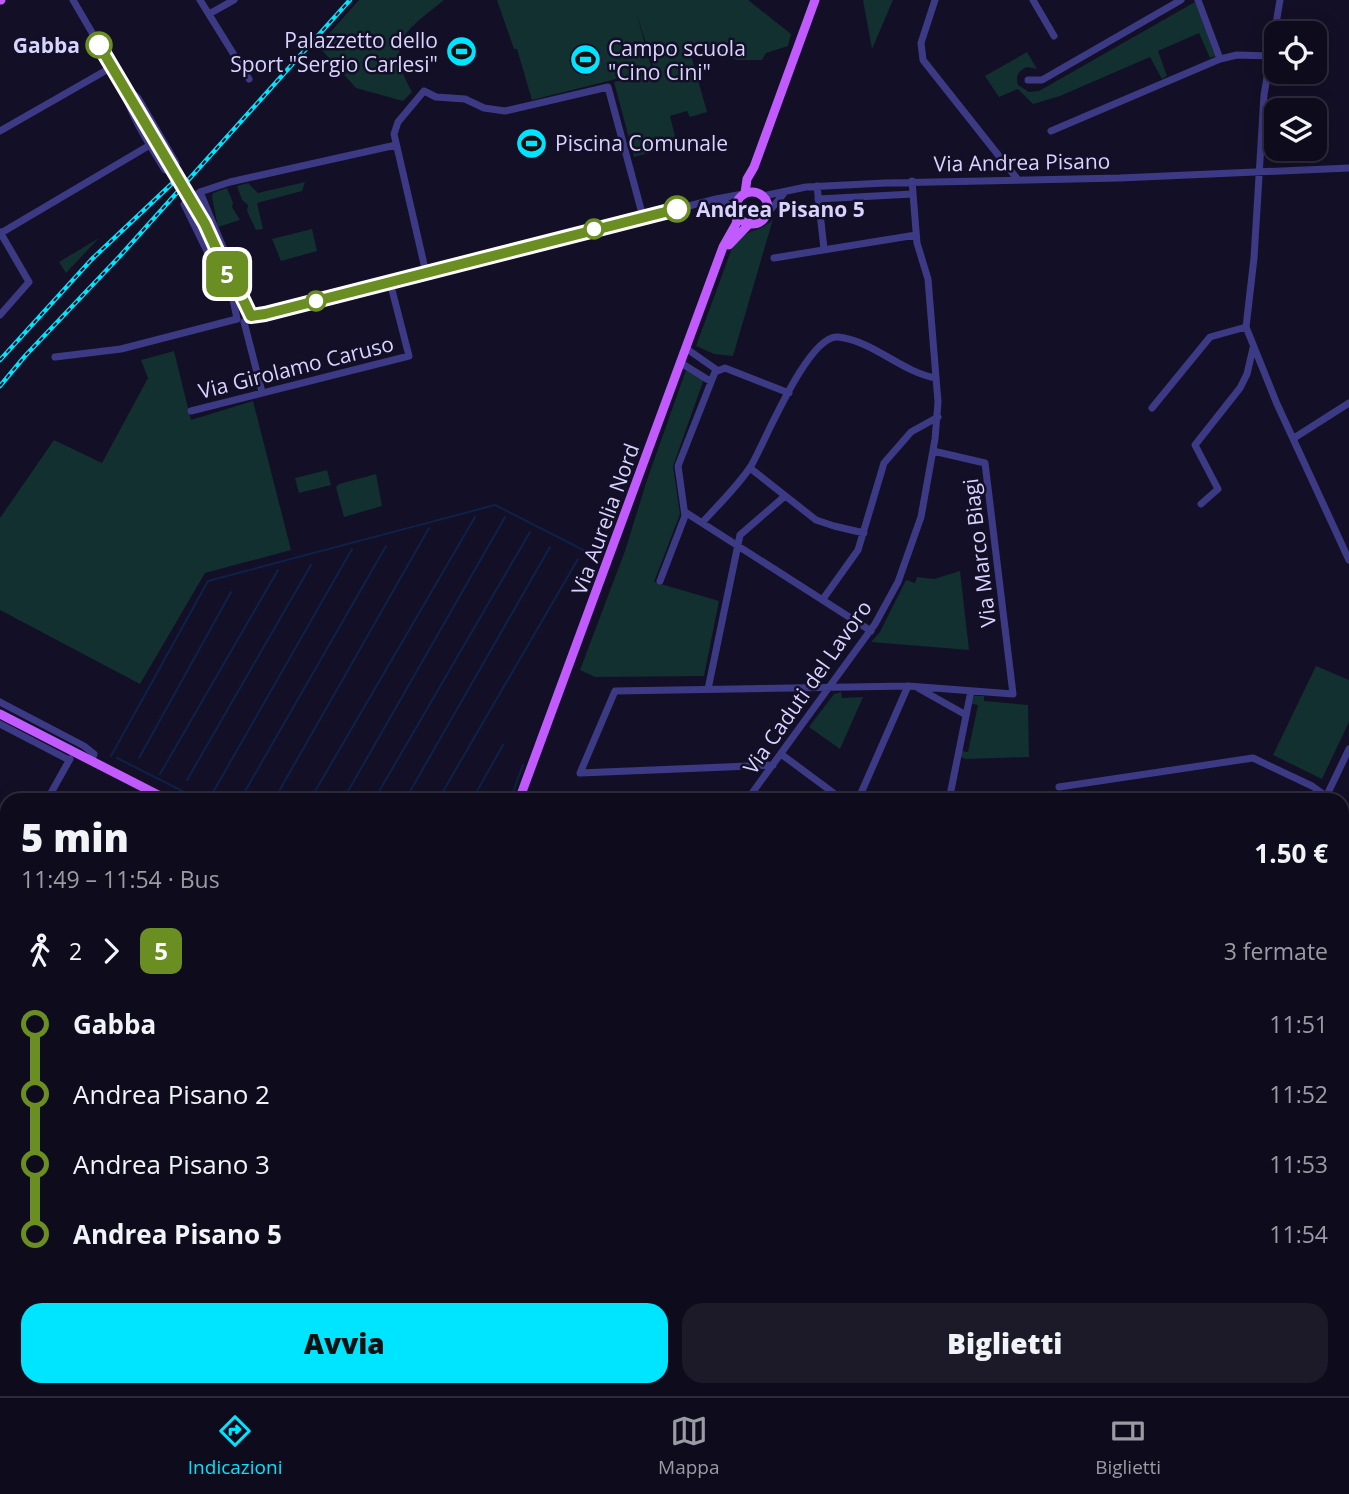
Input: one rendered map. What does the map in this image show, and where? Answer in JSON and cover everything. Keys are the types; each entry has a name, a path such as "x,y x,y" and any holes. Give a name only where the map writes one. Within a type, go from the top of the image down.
{"main road":[{"path":"750,223 737,213 738,201 744,194 747,178 754,167 815,0"},
{"path":"723,251 750,223 760,222 767,214 768,203 754,183 754,167"},
{"path":"744,194 761,194"},
{"name":"Via Aurelia Nord","path":"522,793 737,213"},
{"path":"0,714 72,756 91,761 154,793"}],"street":[{"path":"73,0 168,163"},
{"path":"200,0 249,79"},
{"path":"209,14 234,0"},
{"path":"935,0 920,46 923,60 1018,180"},
{"path":"1033,0 1054,36"},
{"path":"1028,80 1042,80 1181,0"},
{"path":"1198,0 1220,59"},
{"path":"1277,21 1280,0"},
{"path":"1051,131 1220,59 1237,55 1264,56"},
{"path":"0,131 112,66"},
{"path":"121,82 138,98 176,163 172,169 165,170 150,145 128,107 121,82"},
{"path":"1266,84 1254,258 1246,327 1349,560"},
{"path":"426,273 394,134 398,122 424,91 442,98 465,99 484,108 505,111 608,87 643,218"},
{"path":"0,315 29,282 0,232 150,145"},
{"path":"236,295 224,286 184,204 212,187 396,145"},
{"name":"Via Andrea Pisano","path":"761,194 817,186 912,181 1120,178 1349,168"},
{"name":"Via Caduti del Lavoro","path":"752,793 871,631 898,582 921,517 938,417 928,279 916,235 912,181"},
{"path":"867,184 867,196"},
{"path":"817,186 824,249"},
{"path":"201,192 237,281 239,317 262,392"},
{"path":"767,214 785,192"},
{"path":"239,317 240,308 265,314 744,194"},
{"path":"818,199 912,194"},
{"path":"712,201 726,203 737,213"},
{"path":"192,202 236,295 248,312"},
{"path":"774,258 916,235"},
{"name":"Via Girolamo Caruso","path":"191,411 409,356 390,282"},
{"path":"55,357 121,349 239,317 248,312"},
{"path":"1152,408 1210,337 1246,327"},
{"path":"702,523 750,468 806,362 814,351 828,340 837,337 870,347 908,370 936,378"},
{"path":"1201,504 1218,489 1195,444 1240,388 1247,374 1253,348"},
{"path":"687,349 717,370 725,369 789,393"},
{"path":"681,363 710,381"},
{"path":"1247,374 1261,365"},
{"path":"660,582 685,512 678,466 710,381 717,370"},
{"path":"1294,438 1349,403"},
{"path":"823,599 856,554 884,463 911,432 938,417"},
{"name":"Via Marco Biagi","path":"933,451 985,463 1013,694 971,691"},
{"path":"750,468 820,522 864,533"},
{"path":"708,689 737,545 742,532 785,496"},
{"path":"685,512 871,631"},
{"path":"773,765 580,773 614,691 911,686 971,691 950,793"},
{"path":"911,686 966,715"},
{"path":"861,793 911,686"},
{"path":"0,702 84,746 94,754 91,761"},
{"path":"0,724 72,756 51,793"},
{"path":"1327,793 1349,749"},
{"path":"781,754 834,793"},
{"path":"1059,787 1253,758 1312,786 1320,793"}],"green space":[{"path":"359,0 444,0 419,20 403,38 400,60 412,92 403,101 356,88 318,46"},
{"path":"497,0 748,0 791,34 788,46 766,53 762,60 737,60 703,49 702,45 689,48 707,112 690,117 687,111 670,116 677,145 634,157 614,82 655,72 637,15 652,70 532,100 517,49 514,49"},
{"path":"863,0 893,0 872,49"},
{"path":"1195,2 1215,56 1210,58 1199,33 1158,51 1167,76 1162,79 1150,57 1060,96 1033,104 1018,89 999,97 985,76 1027,52 1037,69 1027,67 1021,70 1017,76 1018,85 1029,92 1039,91"},
{"path":"305,182 302,191 257,203 263,229 256,230 247,211 248,205 242,200 237,186 248,183 258,193"},
{"path":"227,188 232,207 240,220 218,227 212,197 213,193"},
{"path":"773,219 733,356 714,354 696,346 732,248 743,236"},
{"path":"312,229 317,251 281,261 272,239"},
{"path":"99,238 66,273 59,262"},
{"path":"174,351 191,420 253,401 291,550 205,573 140,684 0,610 0,518 54,440 102,463 148,378 141,360"},
{"path":"686,370 704,379 673,466 680,514 654,582 719,601 704,676 595,677 580,670 625,551"},
{"path":"327,470 331,485 299,493 295,478"},
{"path":"376,474 382,506 344,517 336,487"},
{"path":"960,571 969,650 871,642 880,632 906,580 915,583 917,577 934,579"},
{"path":"1316,666 1349,680 1349,722 1322,779 1273,755"},
{"path":"841,692 842,698 863,697 840,749 809,727 834,694"},
{"path":"974,696 984,696 984,701 1028,705 1029,757 961,757 962,751 968,752 978,705 972,704"}],"waterway":[{"path":"111,756 208,581 495,505 597,557"},
{"path":"314,793 475,517"},
{"path":"347,793 505,517"},
{"path":"278,793 429,528"},
{"path":"378,793 530,532"},
{"path":"244,793 386,546"},
{"path":"409,793 550,547"},
{"path":"213,793 352,549"},
{"path":"442,793 578,559"},
{"path":"187,780 311,565"},
{"path":"160,774 278,570"},
{"path":"139,758 231,592"},
{"path":"476,793 503,745"},
{"path":"117,758 186,793"},
{"path":"513,793 523,765"}],"tunnel":[{"path":"169,164 192,202"}],"railway":[{"path":"0,386 350,0"},
{"path":"0,360 92,259 179,177"}],"bus line":[{"name":"5","path":"99,45 205,224 230,279 251,316 677,209"}],"place":[{"name":"Gabba","path":"99,45"},
{"name":"Palazzetto dello Sport \"Sergio Carlesi\"","path":"461,52"},
{"name":"Campo scuola \"Cino Cini\"","path":"585,60"},
{"name":"Piscina Comunale","path":"532,143"},
{"name":"Andrea Pisano 5","path":"677,209"}]}
